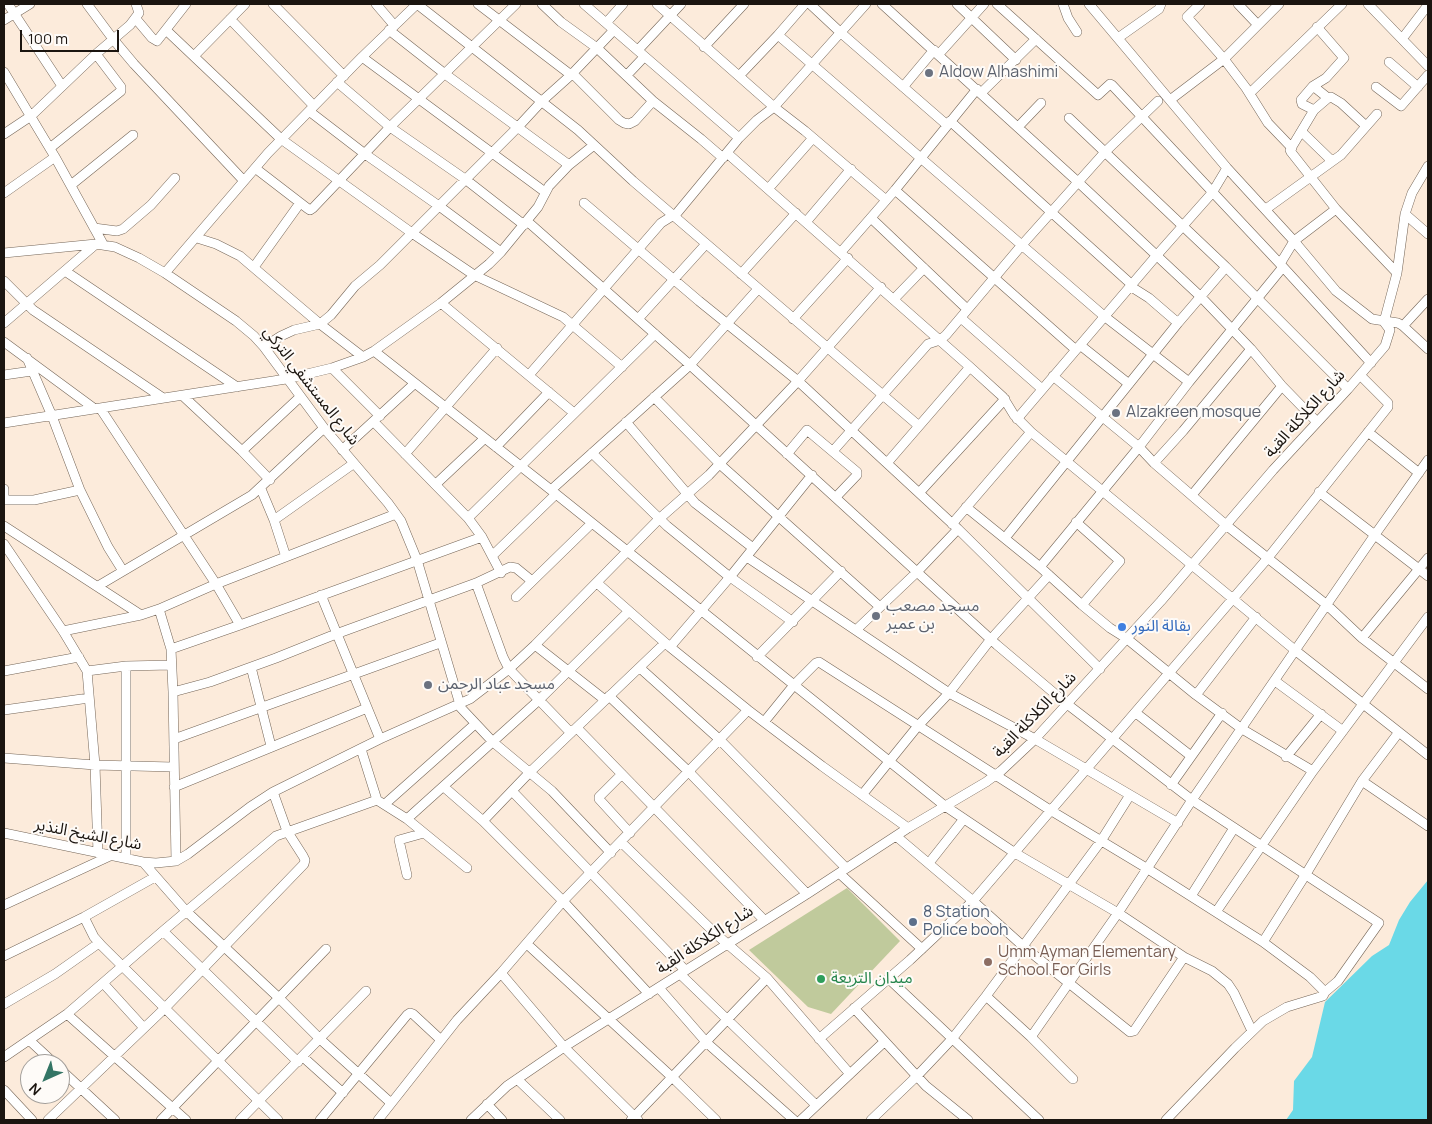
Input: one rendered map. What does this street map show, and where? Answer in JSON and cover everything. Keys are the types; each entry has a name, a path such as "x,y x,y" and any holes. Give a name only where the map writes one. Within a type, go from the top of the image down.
{"street":[{"path":"8,4 62,86"},
{"path":"4,20 30,4"},
{"path":"87,4 112,39 134,64 244,181"},
{"path":"4,134 31,116 112,39 136,19 139,13 136,4"},
{"path":"136,19 155,41 159,40 186,4"},
{"path":"194,56 245,4"},
{"path":"273,4 340,79 390,126 526,223 604,289 812,475 991,639 1067,704 1192,800 1379,923 1338,981 1323,996 1287,1007 1252,1031 1166,1120"},
{"path":"376,4 392,28 445,74 569,165"},
{"path":"165,273 281,139 417,4 542,101 758,290 919,426"},
{"path":"478,4 572,74 624,123 629,124 635,121 652,101"},
{"path":"255,168 310,210 390,126 516,4"},
{"path":"542,4 561,22 597,48 652,101 768,189 881,287 1005,399 1017,419 1031,432 1296,651 1428,755"},
{"path":"584,4 739,138"},
{"path":"606,23 623,4"},
{"path":"657,4 774,107 886,200"},
{"path":"627,75 641,54 681,4"},
{"path":"704,46 744,4"},
{"path":"739,76 805,4"},
{"path":"810,4 903,87 949,123 1130,285 1178,323"},
{"path":"529,375 661,223 673,216 739,138 757,120 774,107 866,4"},
{"path":"882,4 979,91 1201,297 1317,422"},
{"path":"957,4 1016,60"},
{"path":"903,87 984,4"},
{"path":"997,4 1097,95 1100,95 1111,84 1282,265 1371,363"},
{"path":"1063,4 1068,18 1077,32"},
{"path":"1089,4 1227,168 1266,209 1339,294 1372,318 1384,322 1398,323 1403,326 1428,349"},
{"path":"1118,38 1160,8 1161,4"},
{"path":"1200,4 1187,17 1224,59 1250,93 1268,123 1292,148"},
{"path":"1238,4 1258,25"},
{"path":"1170,100 1224,59 1279,4"},
{"path":"1250,93 1342,4"},
{"path":"1368,4 1428,66"},
{"path":"1402,39 1428,4"},
{"path":"230,19 312,108 365,154 501,252"},
{"path":"1314,110 1300,102 1313,86 1326,78 1344,58 1317,28"},
{"path":"166,30 281,139 474,275 559,315 573,324 622,367"},
{"path":"264,347 294,330 320,324 331,315 355,286 372,273 614,30"},
{"path":"778,35 1021,246 1104,316 1189,382"},
{"path":"793,319 871,218 949,123 979,91 1016,60 1036,39"},
{"path":"50,148 121,91 121,87 96,54"},
{"path":"362,57 545,192"},
{"path":"1389,62 1418,87"},
{"path":"4,75 31,116 71,185 94,228 99,244 4,323"},
{"path":"1376,87 1401,106 1428,75"},
{"path":"1313,86 1328,98 1331,97 1341,103 1366,126"},
{"path":"1328,98 1314,110 1291,152 1336,209 1397,273"},
{"path":"833,451 928,344 940,340 961,318 1050,212 1105,152 1158,101"},
{"path":"1018,127 1041,103"},
{"path":"1266,209 1341,155 1377,114"},
{"path":"1069,118 1226,267 1348,389"},
{"path":"1302,132 1332,161"},
{"path":"71,185 133,135"},
{"path":"768,189 813,138"},
{"path":"4,424 286,379 332,368 363,357 441,303 501,252 538,207 545,192 569,165 594,145"},
{"path":"4,193 55,157"},
{"name":"شارع الكلاكلة القبة","path":"471,1120 517,1079 564,1047 908,828 995,775 1035,739 1100,670 1126,638 1380,352 1390,330 1384,322 1397,273 1404,214 1412,193 1428,166"},
{"path":"1017,419 1130,285 1212,193 1227,168"},
{"path":"806,222 851,169"},
{"path":"94,228 123,230 151,205 175,178"},
{"path":"895,190 994,278 1078,347 1129,384"},
{"path":"254,267 300,203"},
{"path":"584,203 639,248 673,280 798,381 955,526 1100,670"},
{"path":"1040,567 1139,447 1282,265 1294,241 1336,209"},
{"path":"741,274 796,213"},
{"path":"1404,214 1428,234"},
{"path":"871,218 967,309"},
{"path":"197,238 228,249 254,267 320,324 363,357"},
{"name":"شارع المستشفي التركي","path":"4,253 99,244 127,252 165,273 236,321 264,347 324,428 396,514 406,531 417,560 458,704"},
{"path":"638,319 706,244"},
{"path":"1005,538 1178,323 1226,267"},
{"path":"894,299 924,268"},
{"path":"65,271 237,387"},
{"path":"4,282 26,304 163,398"},
{"path":"159,609 171,649 174,787 171,862 188,854 273,792 380,739 474,696 509,669 659,519 709,475 798,381 881,287"},
{"path":"492,556 592,454 690,365 758,290"},
{"path":"1403,326 1428,299"},
{"path":"441,303 574,413"},
{"path":"961,318 1042,389"},
{"path":"468,518 655,334"},
{"path":"4,342 98,408 184,535 240,625"},
{"path":"405,454 497,348"},
{"path":"1154,463 1251,349"},
{"path":"374,351 592,522 944,806 1015,853 1118,913 1184,957 1212,971 1228,984 1239,1002 1252,1031"},
{"path":"26,358 52,416 80,490 108,547 123,571"},
{"path":"887,463 970,367"},
{"path":"332,368 405,454 468,518 482,536 501,573"},
{"path":"4,375 32,371"},
{"path":"819,1038 922,949 973,901 1267,559 1388,406 1388,403 1360,375"},
{"path":"1053,376 1139,447 1154,463 1226,525 1327,605 1362,638 1394,664 1428,688"},
{"path":"342,450 414,384"},
{"path":"1192,495 1282,386"},
{"path":"496,447 550,392"},
{"path":"183,396 270,480"},
{"path":"242,451 300,397"},
{"path":"654,397 719,463 880,606"},
{"path":"919,493 1005,399"},
{"path":"626,422 700,507 753,548"},
{"path":"98,586 261,489 324,428"},
{"path":"788,454 807,430 858,473 836,497"},
{"path":"856,630 917,572 955,526 966,507 1031,432"},
{"path":"1368,432 1419,473"},
{"path":"436,484 485,438"},
{"path":"592,454 659,519 730,577 793,622"},
{"path":"1030,1037 1118,913 1192,800 1428,460"},
{"path":"274,520 353,464"},
{"path":"483,821 530,772 701,611 812,475"},
{"path":"4,489 4,500 34,500 80,490"},
{"path":"261,489 274,520 286,557"},
{"path":"1319,492 1428,576"},
{"path":"966,507 1040,567 1110,628 1126,638 1196,695 1242,729 1286,757 1313,771"},
{"path":"63,631 141,615 159,609 216,584 396,514"},
{"path":"516,597 592,522"},
{"path":"1076,522 1120,561 1082,605"},
{"path":"4,526 141,615"},
{"path":"171,649 482,536"},
{"path":"4,544 63,631 87,671 95,765 98,853"},
{"path":"747,557 948,693 1035,739 1178,823"},
{"path":"1362,638 1428,558"},
{"path":"173,692 251,668 336,634 476,583 513,567 532,581"},
{"path":"757,657 841,571"},
{"path":"862,795 991,639 1049,575"},
{"path":"597,582 667,645 748,710 908,828"},
{"path":"476,583 509,669 539,700 622,774 764,920"},
{"path":"321,595 380,739"},
{"path":"407,819 539,700 629,611"},
{"path":"1196,695 1256,617"},
{"path":"1216,912 1313,771 1428,617"},
{"path":"174,740 440,643"},
{"path":"535,645 568,672 607,698 688,772 807,894"},
{"path":"4,671 79,657"},
{"path":"764,722 794,685 819,662 918,727 1263,942 1310,977 1325,992"},
{"path":"87,671 126,666 171,665"},
{"path":"126,666 126,858"},
{"path":"251,668 263,708 271,746"},
{"path":"640,668 719,739 843,870 922,949"},
{"path":"1275,681 1343,731"},
{"path":"4,710 89,698"},
{"path":"458,704 465,714 493,742 552,791 611,852"},
{"path":"174,787 367,708"},
{"path":"378,1120 457,1020 527,944 563,901 748,710"},
{"path":"1136,713 1191,756"},
{"path":"1171,785 1222,713"},
{"path":"1286,757 1321,714"},
{"path":"4,1057 67,1014 269,841 286,832 381,802 475,724"},
{"path":"1263,942 1362,781 1399,732"},
{"path":"361,750 381,802 407,819 467,868"},
{"path":"4,758 95,765 173,767"},
{"path":"622,774 599,799 630,833"},
{"path":"1362,781 1428,826"},
{"path":"444,787 483,821 563,901 649,994"},
{"path":"512,791 727,1020 816,1105"},
{"path":"48,1120 164,1009 304,864 303,856 286,832 273,792"},
{"path":"870,1120 917,1076 952,1039 1024,947 1101,841 1130,795"},
{"path":"929,863 964,820"},
{"path":"1191,896 1234,828"},
{"path":"408,875 399,840 424,833"},
{"name":"شارع الشيخ النذير","path":"4,834 142,862 171,862"},
{"path":"896,836 1068,984 1130,1032 1133,1032 1184,957"},
{"path":"621,842 727,943 768,978 850,1074"},
{"path":"4,904 110,856"},
{"path":"142,862 186,911 320,1039 391,1103"},
{"path":"4,956 84,918 155,877"},
{"path":"84,918 98,943 278,1120"},
{"path":"163,931 257,1022 343,1093"},
{"path":"4,1004 55,974 98,943"},
{"path":"527,944 716,1120"},
{"path":"161,1120 326,949"},
{"path":"501,973 564,1047 635,1119 768,978"},
{"path":"888,979 1039,1120"},
{"path":"103,983 144,1028"},
{"path":"658,988 707,1043 794,1120"},
{"path":"240,1120 366,991"},
{"path":"986,996 1074,1079"},
{"path":"854,1008 917,1076 968,1120"},
{"path":"320,1120 410,1013 441,1040"},
{"path":"67,1014 186,1120"},
{"path":"29,1040 44,1054"},
{"path":"800,1120 884,1042"},
{"path":"70,1079 115,1120"},
{"path":"517,1079 560,1120"},
{"path":"4,1090 32,1120"},
{"path":"487,1104 502,1120"}],"green space":[{"name":"ميدان التريعة","path":"847,888 900,941 831,1014 808,1007 749,950"}],"water":[{"path":"1428,880 1428,1120 1286,1120 1293,1110 1294,1081 1312,1057 1325,1002 1372,956 1389,945 1399,920 1410,902"}],"place":[{"name":"Aldow Alhashimi","path":"929,73"},
{"name":"Alzakreen mosque","path":"1116,413"},
{"name":"مسجد مصعب بن عمير","path":"876,616"},
{"name":"بقالة النور","path":"1122,627"},
{"name":"مسجد عباد الرحمن","path":"428,685"},
{"name":"8 Station Police booh","path":"913,922"},
{"name":"Umm Ayman Elementary School For Girls","path":"988,962"},
{"name":"ميدان التريعة","path":"821,979"}]}
